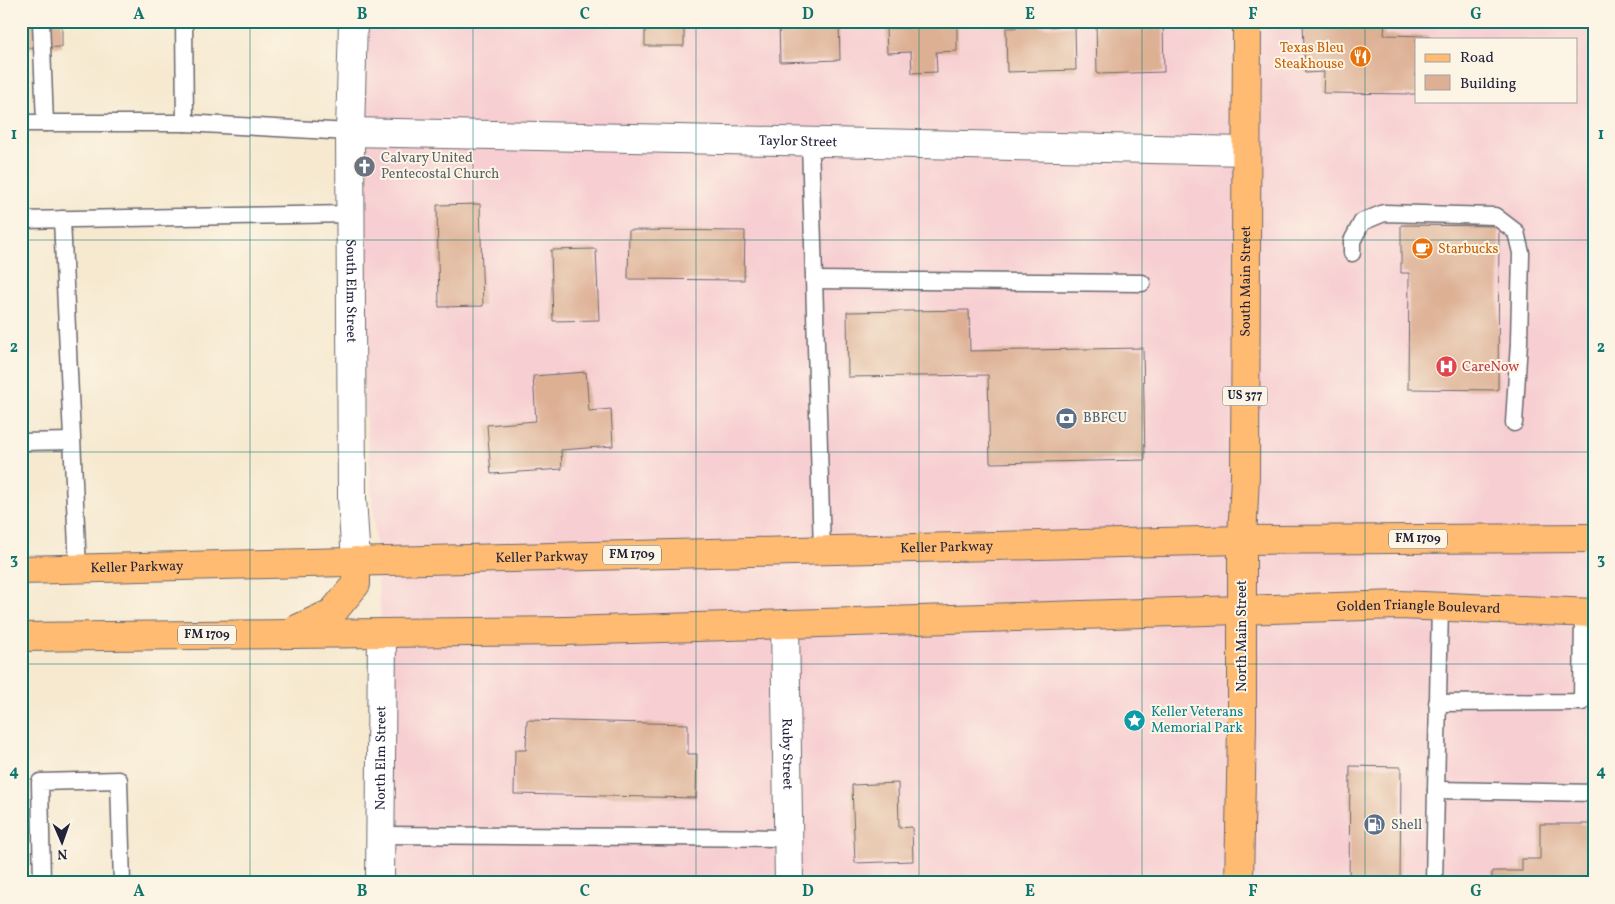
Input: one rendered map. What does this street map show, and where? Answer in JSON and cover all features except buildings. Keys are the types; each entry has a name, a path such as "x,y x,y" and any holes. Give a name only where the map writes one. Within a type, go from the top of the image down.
{"main road":[{"name":"South Main Street","path":"1242,540 1245,476 1247,21"},
{"name":"FM 1709","path":"1242,540 1594,538"},
{"name":"Keller Parkway","path":"21,570 1242,540"},
{"name":"North Main Street","path":"1239,883 1242,725 1242,540"},
{"path":"287,634 332,612 356,584 356,561"},
{"name":"Golden Triangle Boulevard","path":"1241,610 1399,605 1588,613"},
{"name":"FM 1709","path":"21,637 566,631 1241,610"}],"street":[{"name":"South Elm Street","path":"353,21 350,132 352,498 356,561"},
{"name":"Taylor Street","path":"350,132 1246,151"},
{"name":"Ruby Street","path":"785,624 789,883"},
{"name":"North Elm Street","path":"380,883 382,633"}],"lane":[{"path":"42,21 45,123"},
{"path":"184,21 185,123"},
{"path":"21,123 185,123 350,132"},
{"path":"810,142 822,550"},
{"path":"1352,253 1352,241 1362,222 1384,213 1495,216 1516,232 1521,253 1519,342 1514,423"},
{"path":"21,220 351,214"},
{"path":"62,219 78,568"},
{"path":"814,280 1142,284"},
{"path":"21,442 72,441"},
{"path":"1434,883 1440,606"},
{"path":"1437,702 1582,702 1588,613"},
{"path":"42,883 40,782 119,780 122,883"},
{"path":"1436,790 1594,792"},
{"path":"380,835 788,838"}],"shaded area":[{"path":"352,21 1594,21 1594,883 380,883 382,633 351,214"}],"place":[{"name":"Texas Bleu Steakhouse","path":"1360,56"},
{"name":"Calvary United Pentecostal Church","path":"365,166"},
{"name":"Starbucks","path":"1422,249"},
{"name":"CareNow","path":"1446,367"},
{"name":"BBFCU","path":"1067,418"},
{"name":"Keller Veterans Memorial Park","path":"1135,720"},
{"name":"Shell","path":"1375,825"}]}
